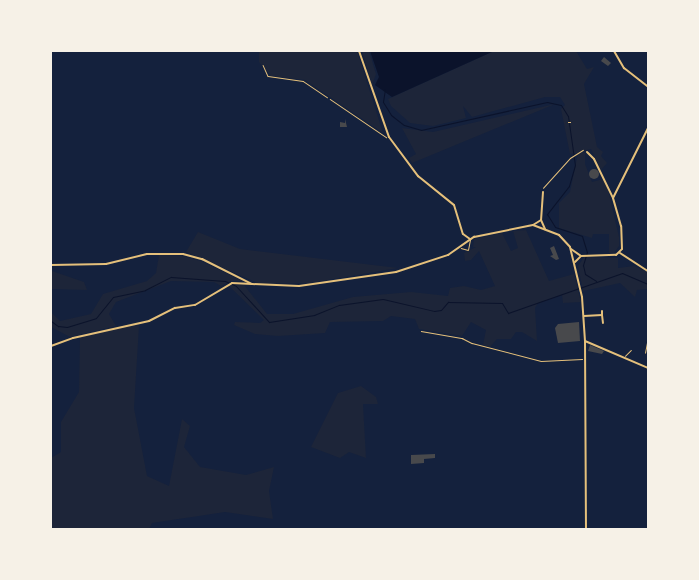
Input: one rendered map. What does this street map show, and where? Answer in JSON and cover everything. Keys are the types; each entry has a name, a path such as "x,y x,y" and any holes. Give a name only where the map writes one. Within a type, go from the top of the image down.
{"street":[{"path":"359,51 385,130 418,176 454,205 463,234 462,244"},
{"path":"614,51 624,68 648,87"},
{"path":"613,198 648,128"},
{"path":"587,152 594,158 613,198 622,238 620,253"},
{"path":"543,192 541,220 545,229"},
{"path":"51,346 73,338 149,320 175,308 195,306 227,284 299,286 388,274 438,259 470,239 533,225 541,220"},
{"path":"533,225 559,235 570,248 582,256 620,253 648,270"},
{"path":"463,234 470,239"},
{"path":"570,248 580,288 584,316 586,529"},
{"path":"51,265 106,264 147,254 183,254 202,259 252,284"},
{"path":"574,263 582,256"},
{"path":"602,311 603,323"},
{"path":"584,316 602,315"},
{"path":"585,340 648,368"}],"lane":[{"path":"330,98 386,137"},
{"path":"462,244 462,250 467,251 470,239"},
{"path":"624,357 631,350"}],"path":[{"path":"263,65 268,76 303,81 330,98"},
{"path":"543,192 543,185 570,158 584,150"},
{"path":"420,331 462,338 472,344 542,361 585,359"},
{"path":"645,353 648,338"}],"shaded area":[{"path":"259,51 357,51 383,133 305,80 271,76 259,62"},
{"path":"362,51 369,51 376,74 372,85"},
{"path":"370,51 494,51 392,97 375,85 379,77"},
{"path":"494,51 576,51 587,69 594,67 584,84 597,147 603,152 601,156 607,163 601,170 591,149 578,152 585,153 585,164 592,182 603,179 606,181 619,237 619,246 614,253 609,253 609,234 593,234 592,238 559,228 559,203 570,192 578,153 570,154 561,109 565,105 560,97 545,97 472,117 463,106 466,118 433,126 410,123 391,106 388,99"},
{"path":"555,104 412,163 409,158 416,154 402,128 433,132"},
{"path":"526,230 549,281 574,274 581,302 563,303 562,295 538,303 535,308 537,341 522,332 516,332 511,339 497,339 490,347 483,345 486,330 471,322 462,336 419,329 415,319 391,316 383,321 330,322 325,333 278,336 255,334 234,325 235,322 260,323 264,320 228,285 233,284 244,285 267,314 293,314 353,297 411,292 448,296 450,288 464,286 481,290 495,286 479,251 471,260 465,261 464,253 476,247 473,247 474,239 502,233 511,251 518,248 513,231"},
{"path":"198,232 240,249 398,268 310,283 260,284 186,252"},
{"path":"159,255 182,256 201,261 243,281 231,281 221,286 214,282 171,281 116,302 109,314 116,326 70,337 51,327 51,312 60,321 91,314 103,294 147,281 156,273"},
{"path":"584,257 618,258 618,268 634,266 648,272 648,289 637,290 635,297 620,283 583,291 578,266"},
{"path":"52,271 84,282 87,290 51,289"},
{"path":"134,325 139,326 134,408 147,476 169,486 182,419 190,426 184,447 200,467 246,475 274,467 269,491 273,519 225,512 152,523 149,529 51,529 51,458 61,452 61,422 79,392 80,337"},
{"path":"361,386 376,397 378,404 363,404 366,458 349,452 340,458 311,447 338,393"}],"building":[{"path":"604,57 611,63 608,66 601,61"},
{"path":"345,119 347,127 340,127 340,122 345,123"},
{"path":"592,169 596,169 599,174 598,178 592,179 589,176 589,172"},
{"path":"554,246 559,259 556,260 550,256 553,255 550,248"},
{"path":"579,322 580,341 558,343 555,328 558,324"},
{"path":"590,345 604,351 602,354 588,351"},
{"path":"435,454 435,458 424,459 424,463 411,464 411,455"}],"waterway":[{"path":"385,89 383,102 391,115 404,125 421,130 547,102 561,105 568,116 575,165 569,186 547,214 555,227 582,236 587,252 583,265 585,274 596,281"},
{"path":"51,321 58,326 67,327 96,318 113,297 145,290 171,277 225,281 236,286 269,322 314,315 339,305 383,299 434,311 441,310 448,302 502,303 508,313 622,273 648,284"}]}
